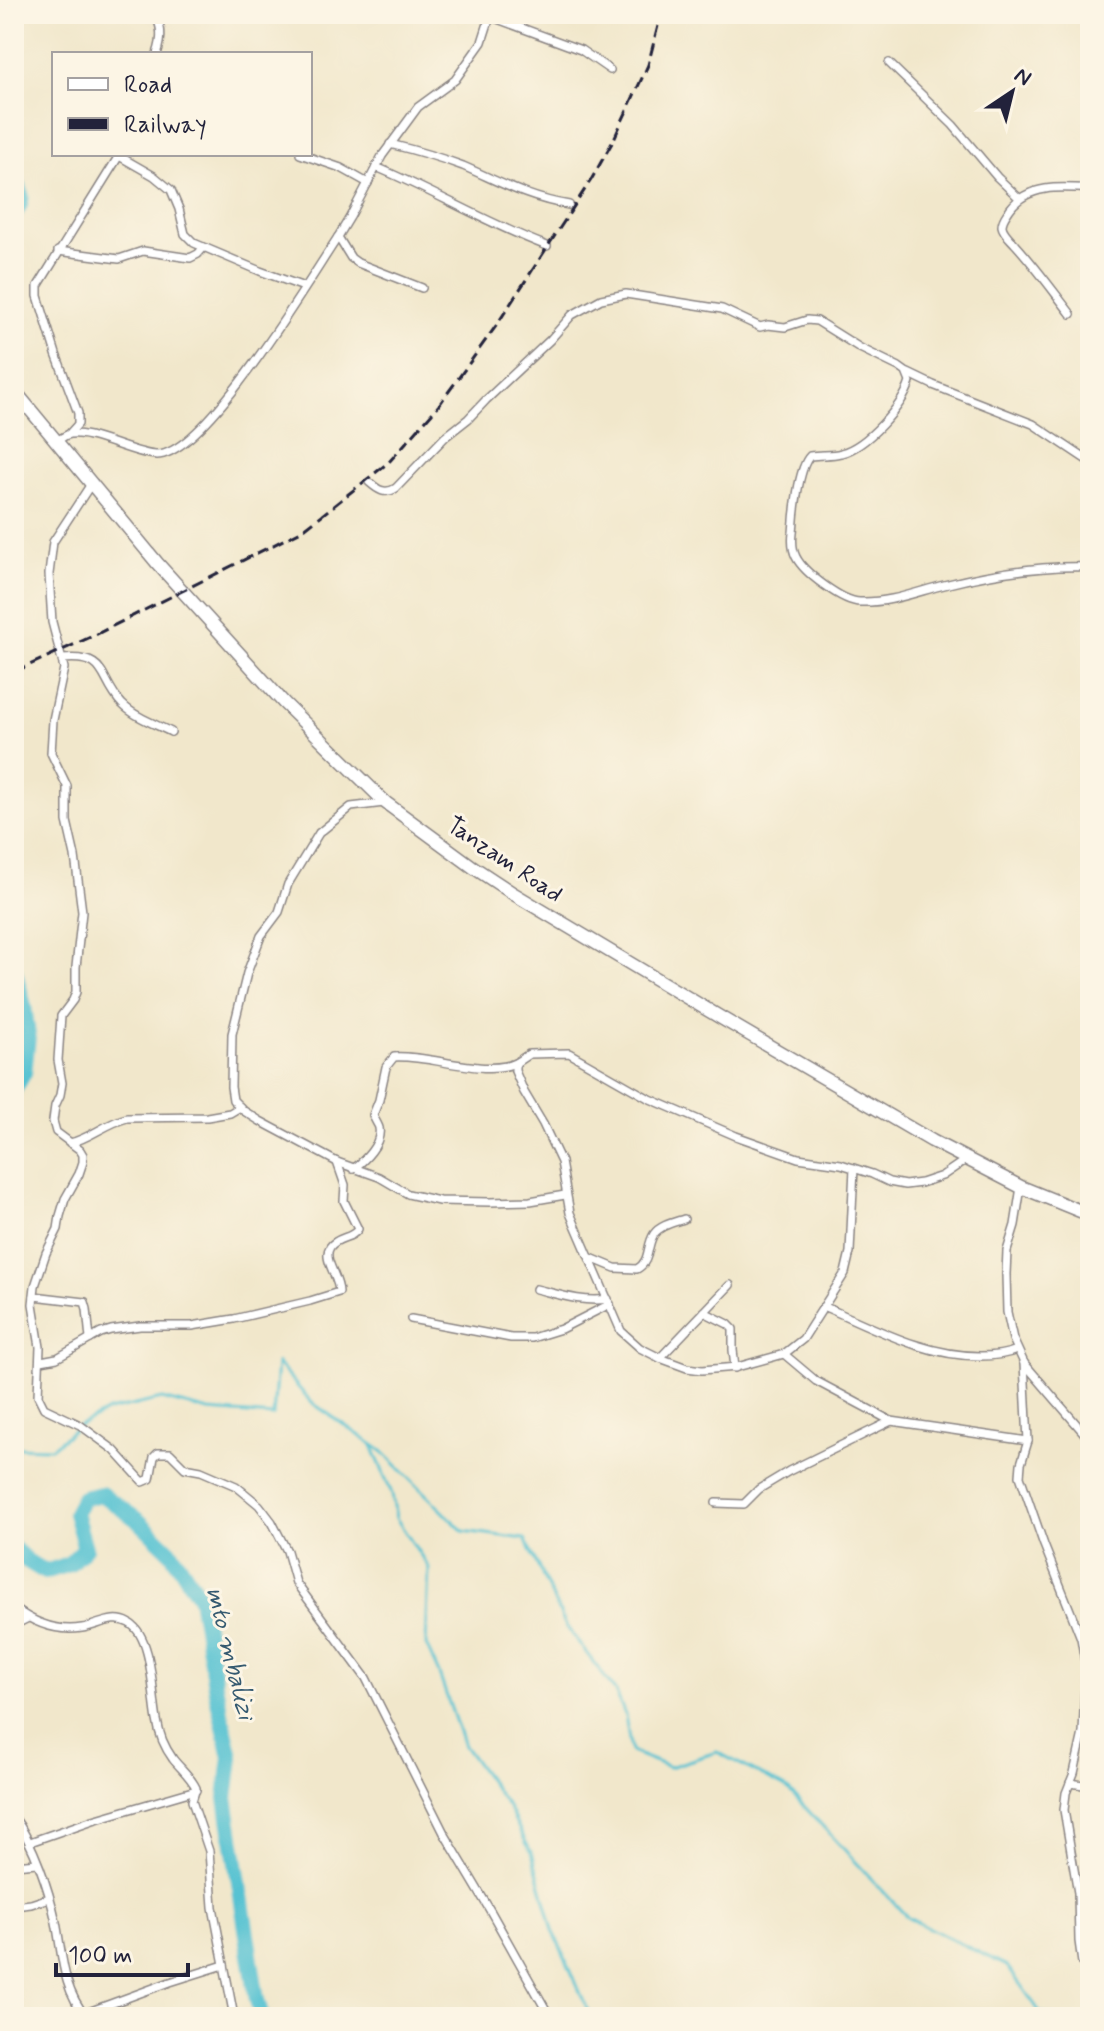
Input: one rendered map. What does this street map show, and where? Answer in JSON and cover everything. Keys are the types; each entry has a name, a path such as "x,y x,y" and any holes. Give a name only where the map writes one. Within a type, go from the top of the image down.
{"highway":[{"name":"Tanzam Road","path":"14,390 158,564 284,703 386,803 514,894 762,1042 932,1141 1021,1187 1090,1215"}],"street":[{"path":"155,14 160,26 160,52"},
{"path":"69,434 117,443 148,454 166,454 178,448 206,422 236,388 338,237 390,144 418,107 455,80 482,42 487,15 581,50 610,70"},
{"path":"889,63 953,125 1019,198"},
{"path":"390,144 452,162 548,202 569,205"},
{"path":"56,441 69,434 78,424 78,413 37,290 118,156"},
{"path":"121,156 167,185 174,196 185,234 194,243 304,287"},
{"path":"306,156 341,168 368,183"},
{"path":"376,167 547,246"},
{"path":"1071,314 1002,228 1005,216 1019,198 1037,190 1090,189"},
{"path":"338,237 351,258 358,263 422,288"},
{"path":"58,251 119,259 143,251 190,258 204,247"},
{"path":"369,482 384,492 396,488 445,437 550,340 572,315 608,296 626,294 722,309 760,327 785,327 807,320 817,321 860,348 933,385 1033,424 1090,462"},
{"path":"906,372 910,382 905,395 863,442 842,453 810,456 806,460 793,531 794,552 802,565 842,598 856,602 906,597 942,585 1050,566 1090,567"},
{"path":"91,484 53,542 49,574 52,622 63,659 63,678 53,720 51,753 67,786 67,821 80,884 82,912 76,992 60,1021 58,1060 62,1083 53,1121 56,1132 82,1152 83,1162 65,1199 58,1229 42,1263 34,1296 41,1361 38,1384 40,1403 52,1413 80,1425 114,1450 143,1482 150,1479 154,1457 158,1453 170,1453 185,1468 201,1471 236,1486 266,1513 287,1551 296,1583 366,1678 444,1833 550,2017"},
{"path":"63,659 79,658 97,665 125,707 171,732"},
{"path":"386,803 351,807 319,833 288,884 279,912 261,936 247,973 232,1034 233,1100 260,1121 337,1162 379,1177 408,1194 439,1201 509,1202 565,1195"},
{"path":"353,1169 369,1153 379,1136 379,1127 373,1115 386,1067 394,1057 493,1067 506,1066 529,1054 569,1053 648,1098 736,1136 798,1158 841,1164 905,1185 942,1176 967,1159"},
{"path":"517,1062 515,1071 524,1092 561,1162 570,1213 624,1335 640,1348 687,1368 735,1368 784,1354 803,1339 845,1273 850,1252 854,1168"},
{"path":"70,1143 127,1118 207,1117 230,1113 240,1107"},
{"path":"41,1361 57,1358 101,1333 124,1328 185,1326 234,1319 339,1292 327,1259 328,1250 337,1240 354,1235 358,1229 344,1201 345,1185 337,1162"},
{"path":"1021,1187 1007,1251 1006,1274 1007,1312 1017,1350 1024,1363 1090,1440"},
{"path":"589,1257 608,1267 637,1269 646,1261 655,1233 684,1219"},
{"path":"660,1358 730,1285"},
{"path":"536,1289 609,1302"},
{"path":"34,1296 85,1302 90,1339"},
{"path":"411,1319 511,1338 532,1338 561,1329 609,1302"},
{"path":"825,1307 941,1353 986,1356 1017,1350"},
{"path":"704,1312 733,1329 735,1368"},
{"path":"784,1354 816,1381 891,1421 1028,1441"},
{"path":"1024,1363 1028,1441 1020,1476 1081,1638 1086,1667 1088,1695 1083,1733 1064,1810 1078,1893 1082,1963"},
{"path":"716,1503 744,1504 759,1489 789,1471 891,1421"},
{"path":"14,1608 28,1618 60,1630 117,1619 131,1624 143,1639 159,1732 169,1754 193,1782 196,1790 192,1801 209,1851 213,1907 231,2015"},
{"path":"14,1625 28,1618"},
{"path":"1070,1783 1090,1786"},
{"path":"30,1842 196,1790"},
{"path":"14,1817 30,1842 56,1920 67,1984 85,2016 178,1979 224,1965"},
{"path":"14,1865 37,1863"},
{"path":"14,1906 49,1898"}],"waterway":[{"name":"mto mbalizi","path":"14,179 22,197 14,214"},
{"name":"mto mbalizi","path":"14,969 28,1036 24,1073 14,1090"},
{"path":"14,1447 51,1448 80,1425 108,1411 162,1399 209,1411 273,1416 277,1363 311,1402 382,1451 463,1531 525,1539 566,1626 616,1692 625,1715 631,1752 669,1767 717,1752 788,1789 908,1918 1007,1966 1040,2012 1056,2017"},
{"path":"372,1445 392,1494 396,1518 429,1568 426,1645 464,1746 508,1807 533,1856 553,1930 591,2017"},
{"name":"mto mbalizi","path":"14,1549 45,1572 69,1564 85,1548 75,1513 83,1498 101,1494 139,1521 172,1553 200,1598 231,1757 226,1798 262,2017"}],"railway":[{"path":"14,672 95,635 303,530 389,462 439,405 496,326 591,180 648,65 661,14"}]}
